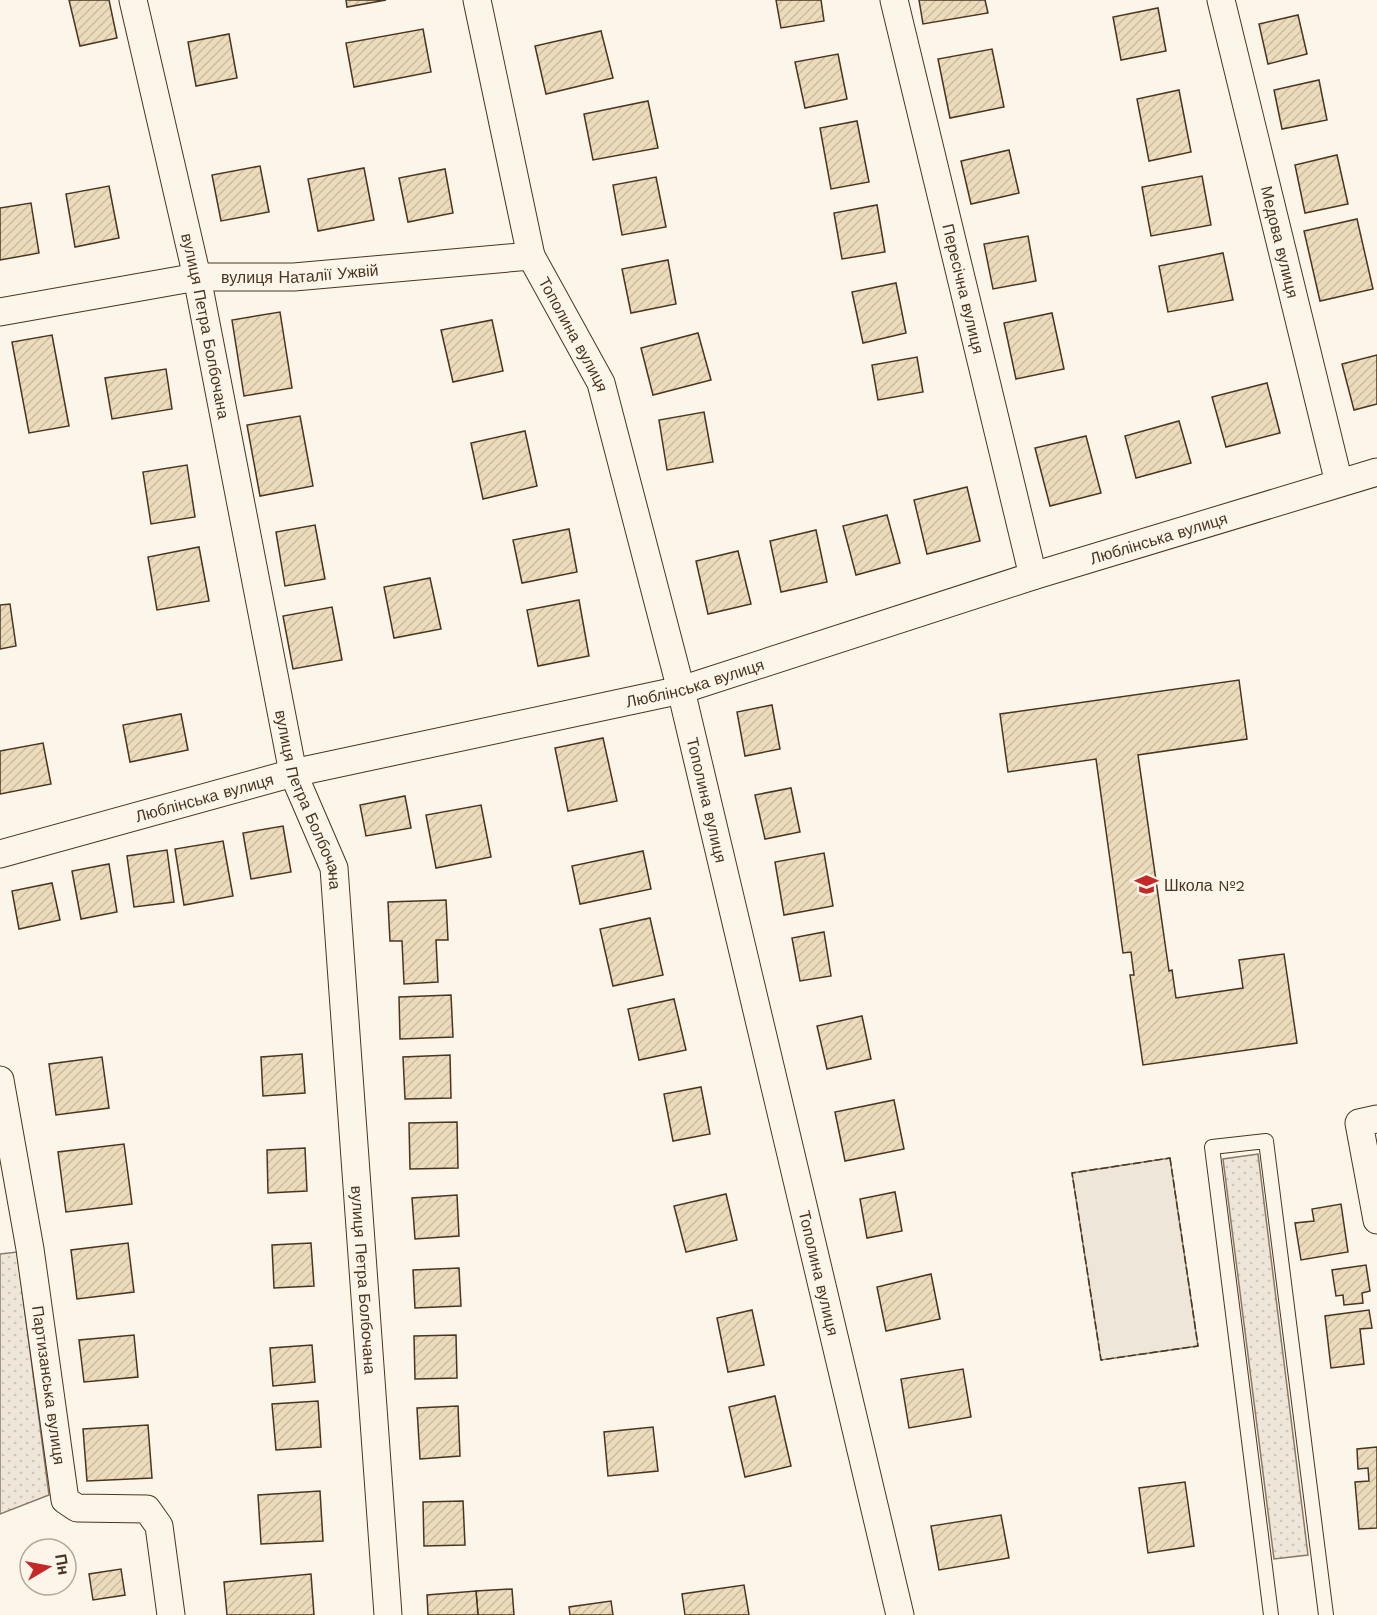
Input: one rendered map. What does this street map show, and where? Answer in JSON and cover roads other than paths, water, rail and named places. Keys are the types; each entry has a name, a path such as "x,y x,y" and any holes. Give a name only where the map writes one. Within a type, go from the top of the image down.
{"street":[{"name":"вулиця Петра Болбочана","path":"133,0 197,277 293,773 334,868 388,1615"},
{"name":"Тополина вулиця","path":"477,0 531,256 601,383 681,690 900,1615"},
{"name":"Пересічна вулиця","path":"894,0 1033,576"},
{"name":"Медова вулиця","path":"1221,0 1339,483"},
{"name":"вулиця Наталії Ужвій","path":"0,312 197,277 294,277 531,256"},
{"name":"Люблінська вулиця","path":"0,854 293,773 681,690 1033,576 1377,472"},
{"name":"Партизанська вулиця","path":"0,1080 30,1249 65,1500 77,1508 147,1509 159,1526 171,1615"},
{"path":"1377,1119 1359,1123 1377,1220"}],"lane":[{"path":"1271,1615 1212,1148 1266,1141 1326,1615"}],"place":[{"name":"Школа №2","path":"1146,885"}]}
